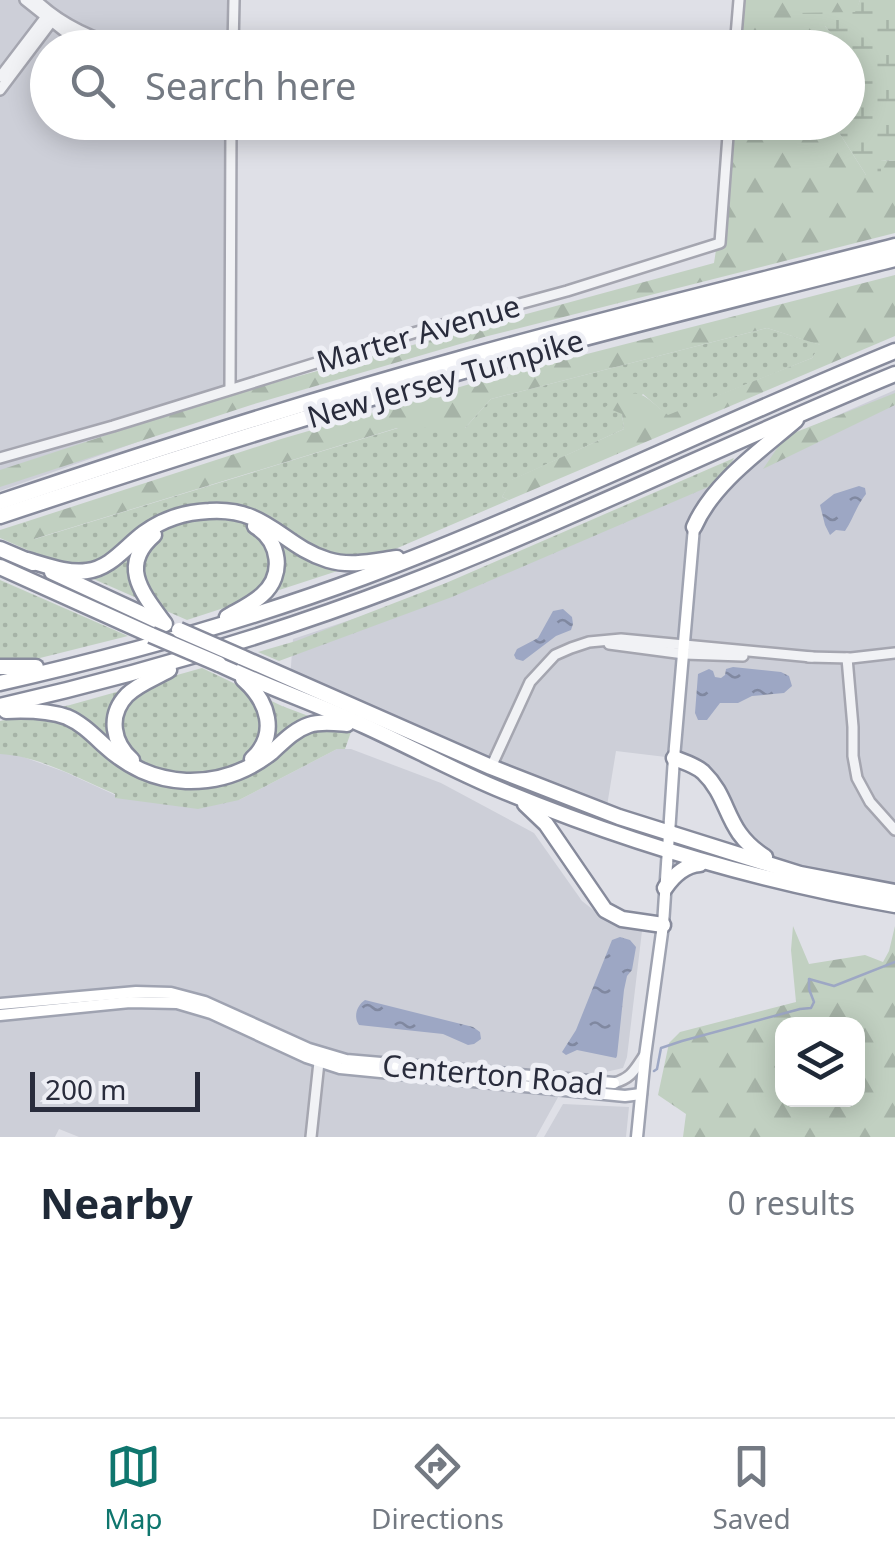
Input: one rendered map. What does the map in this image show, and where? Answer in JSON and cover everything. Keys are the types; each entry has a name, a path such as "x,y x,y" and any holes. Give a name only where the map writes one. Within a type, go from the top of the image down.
{"highway":[{"name":"New Jersey Turnpike","path":"0,502 390,378 895,246"},
{"name":"New Jersey Turnpike","path":"0,516 408,387 895,259"},
{"path":"0,683 206,630 324,591 418,556 895,351"},
{"path":"0,709 196,656 329,612 446,568 895,374"},
{"path":"694,527 701,511 720,489 807,411"},
{"path":"27,560 76,572 89,571 113,560 158,524 213,510 252,517 312,554 339,563 418,556"},
{"path":"172,627 147,600 137,582 136,561 146,542 164,528 188,520 242,520 263,530 270,539 277,559 274,579 260,596 206,630"},
{"path":"0,549 490,766 619,818 800,874 895,892"},
{"path":"0,568 363,725 510,794 709,864 895,906"},
{"path":"0,578 44,587"},
{"path":"196,656 134,689 119,706 115,716 116,739 129,758 139,764 165,774 210,774 236,768 257,756 268,736 263,703 248,684 222,666"},
{"path":"0,667 82,664"},
{"path":"0,709 66,717 136,770 186,781 242,772 312,724 363,725"},
{"path":"674,758 706,775 746,843 800,874"},
{"path":"510,794 546,824 606,910 622,919 663,925"},
{"path":"665,888 690,865 709,864"}],"main road":[{"path":"637,1137 663,925 694,527"},
{"name":"Centerton Road","path":"0,1004 125,992 171,993 205,1002 309,1049 346,1060 614,1083"},
{"name":"Centerton Road","path":"0,1015 165,1001 211,1013 319,1062 355,1070 625,1096 641,1094"}],"street":[{"path":"25,0 78,30"},
{"path":"36,0 63,30"},
{"path":"233,30 234,0"},
{"path":"738,30 740,0"},
{"path":"39,30 50,17"},
{"path":"41,30 50,17"},
{"path":"0,77 30,41"},
{"path":"0,90 30,46"},
{"path":"230,389 231,140"},
{"name":"Marter Avenue","path":"0,458 413,333 567,292 720,243 728,140"},
{"path":"490,766 540,669 555,655 596,641 776,658 895,653"},
{"path":"847,658 857,778 870,802 895,830"},
{"path":"614,1083 629,1077 645,1056"},
{"path":"311,1137 319,1062"},
{"name":"Centerton Road","path":"614,1083 641,1094"}],"shaded area":[{"path":"0,0 234,0 233,30 30,30 30,140 232,140 230,409 0,491"},
{"path":"895,390 895,892 800,874 755,851 706,775 674,758 616,751 606,812 290,679 293,639 472,576"},
{"path":"337,749 351,749 441,783 534,833 582,901 627,928 642,931 623,1068 567,1081 536,1137 79,1137 59,1129 55,1137 0,1137 0,754 15,754 65,772 115,797 239,800"},
{"path":"563,1104 629,1107 626,1137 544,1137"}],"green space":[{"path":"740,0 860,0 856,12 825,26 828,30 738,30"},
{"path":"860,0 895,0 895,161 881,160 881,176 866,175 844,140 865,140 865,30 828,30 825,26 811,30 796,13 855,12"},
{"path":"727,140 844,140 866,175 880,160 895,161 895,233 484,337 251,405 0,487 0,470 229,395 714,263"},
{"path":"895,275 895,336 509,500 502,497 511,480 624,429 622,414 605,407 625,395 639,394 668,415 812,358 820,345 767,328 491,399 465,428 397,428 34,539 25,522 281,439 470,384"},
{"path":"767,328 821,345 812,358 668,416 643,394 622,414 624,429 512,480 502,497 509,500 365,562 187,620 0,538 0,530 25,522 35,539 398,428 465,428 491,399"},
{"path":"895,393 895,405 763,469 780,444 776,440"},
{"path":"734,458 722,481 452,597 279,661 258,652 446,583"},
{"path":"0,580 128,636 0,668"},
{"path":"202,668 282,706 351,732 345,749 337,749 239,800 198,809 115,798 115,794 59,769 0,754 0,721"},
{"path":"793,926 809,964 865,955 883,962 895,926 895,1137 683,1137 686,1114 658,1095 669,1043 680,1032 796,1002"}],"water":[{"path":"859,486 865,488 866,494 848,526 845,531 836,530 830,535 820,505 834,494"},
{"path":"563,609 572,617 571,630 556,636 523,661 516,659 517,649 538,638 553,611"},
{"path":"709,669 721,678 726,669 781,672 789,676 792,686 784,693 720,703 707,720 698,720 698,674"},
{"path":"620,937 636,947 624,990 617,1056 577,1050 566,1055 562,1052 576,1030 612,940"},
{"path":"365,1000 473,1027 480,1032 481,1039 468,1045 443,1034 359,1025 357,1011"}],"waterway":[{"path":"654,1071 661,1048 811,1008 814,1002 809,979 834,986 895,962"}]}
